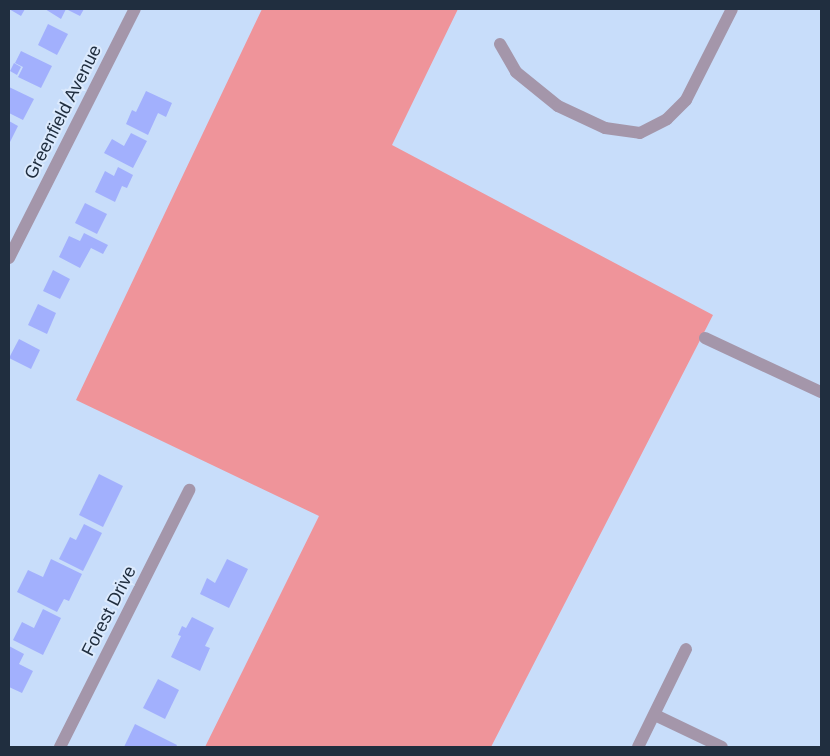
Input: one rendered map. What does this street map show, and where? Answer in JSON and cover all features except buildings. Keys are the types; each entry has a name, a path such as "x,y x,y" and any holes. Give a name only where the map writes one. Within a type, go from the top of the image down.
{"street":[{"name":"Greenfield Avenue","path":"9,258 135,9"},
{"path":"500,44 516,72 558,106 605,128 640,132 667,119 686,100 732,9"},
{"path":"705,338 821,392"},
{"name":"Forest Drive","path":"60,747 189,490"},
{"path":"638,747 686,649"},
{"path":"655,715 722,747"}],"shaded area":[{"path":"262,9 458,9 392,145 713,315 491,747 205,747 319,516 76,400"}]}
